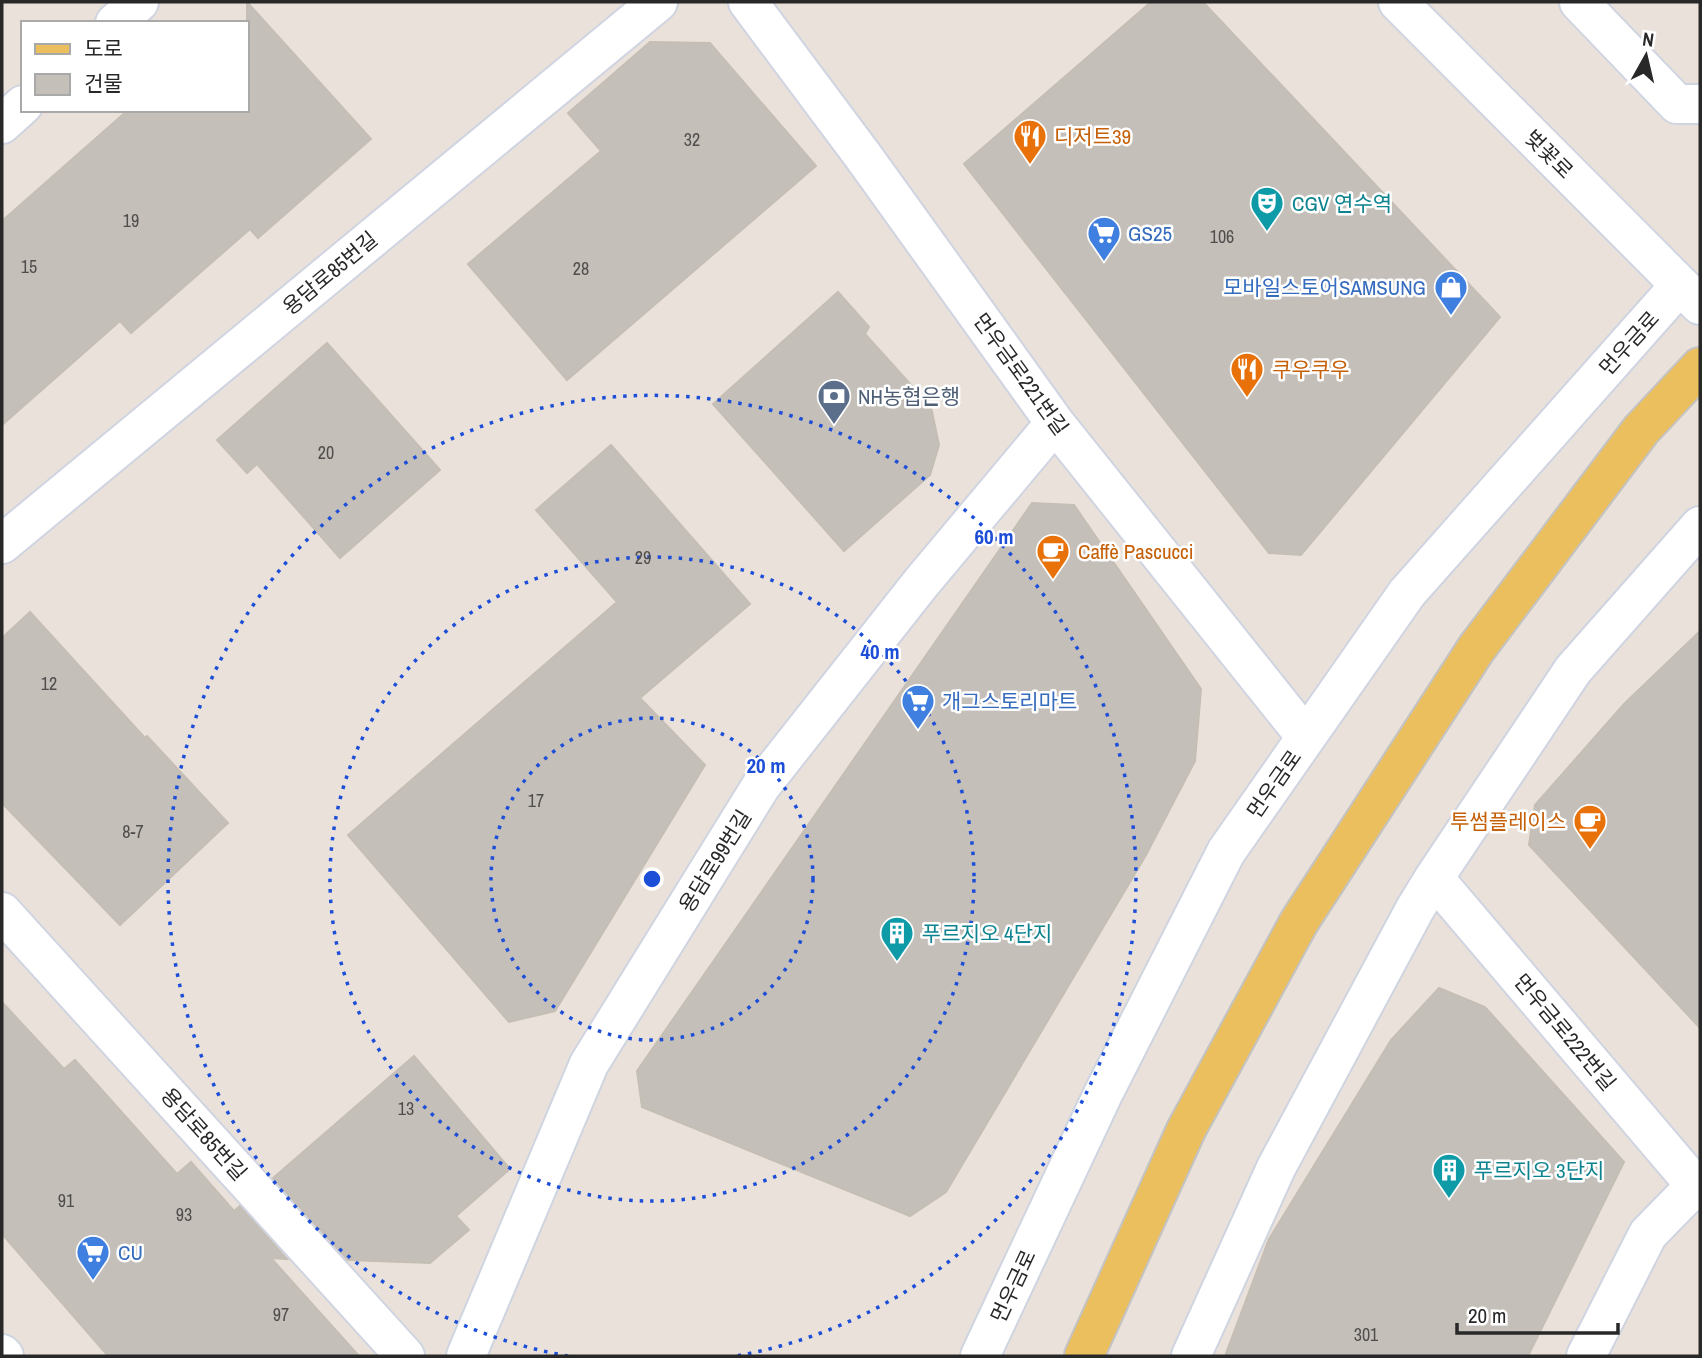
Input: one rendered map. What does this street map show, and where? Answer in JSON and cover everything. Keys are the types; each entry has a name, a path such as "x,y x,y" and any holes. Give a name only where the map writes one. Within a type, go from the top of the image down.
{"main road":[{"path":"1084,1356 1186,1130 1299,922 1476,649 1641,430 1700,367"}],"street":[{"path":"117,21 139,2"},
{"name":"용담로85번길","path":"2,544 658,2"},
{"name":"먼우금로221번길","path":"748,2 863,156 1055,423 1306,737"},
{"name":"벚꽃로","path":"1398,2 1690,295"},
{"path":"1579,2 1677,104 1700,104"},
{"path":"2,124 21,107"},
{"name":"먼우금로","path":"980,1356 1103,1094 1226,852 1407,593 1690,295"},
{"name":"용담로99번길","path":"466,1356 589,1064 761,786 920,583 1055,423"},
{"path":"1191,1356 1276,1168 1434,878 1573,670 1700,526"},
{"name":"먼우금로222번길","path":"1434,878 1698,1189 1648,1234 1586,1356"},
{"name":"용담로85번길","path":"2,912 405,1356"}],"building":[{"path":"247,2 371,139 258,238 250,229 131,333 120,321 2,425 2,221 126,112 248,112"},
{"path":"1151,2 1203,2 1500,317 1301,555 1269,553 964,164"},
{"path":"650,42 710,43 816,166 567,380 468,264 601,151 568,113"},
{"name":"NH농협은행","path":"838,292 869,327 865,334 931,407 939,445 930,475 844,551 713,404"},
{"path":"327,343 440,470 340,558 257,464 247,473 217,440"},
{"path":"611,445 750,604 640,698 705,765 555,1011 509,1022 348,835 617,602 536,510"},
{"name":"푸르지오 4단지","path":"1032,503 1074,505 1201,689 1195,761 1146,855 946,1192 910,1216 642,1107 637,1071"},
{"path":"30,612 145,738 147,736 228,823 120,925 2,803 2,638"},
{"path":"1700,631 1700,1028 1529,845 1535,805 1624,704"},
{"name":"푸르지오 3단지","path":"1439,988 1485,1007 1624,1162 1528,1356 1225,1356 1269,1239 1391,1040"},
{"path":"2,1002 64,1069 75,1060 177,1174 191,1162 234,1211 240,1206 287,1259 271,1258 359,1356 108,1356 2,1234"},
{"path":"414,1056 510,1169 456,1216 469,1230 430,1263 348,1260 273,1178"}],"place":[{"name":"디저트39","path":"1030,166"},
{"name":"CGV 연수역","path":"1267,233"},
{"name":"GS25","path":"1104,263"},
{"name":"모바일스토어SAMSUNG","path":"1451,317"},
{"name":"쿠우쿠우","path":"1247,399"},
{"name":"NH농협은행","path":"834,426"},
{"name":"Caffè Pascucci","path":"1053,581"},
{"name":"개그스토리마트","path":"918,731"},
{"name":"투썸플레이스","path":"1590,851"},
{"name":"푸르지오 4단지","path":"897,963"},
{"name":"푸르지오 3단지","path":"1449,1200"},
{"name":"CU","path":"93,1282"}]}
